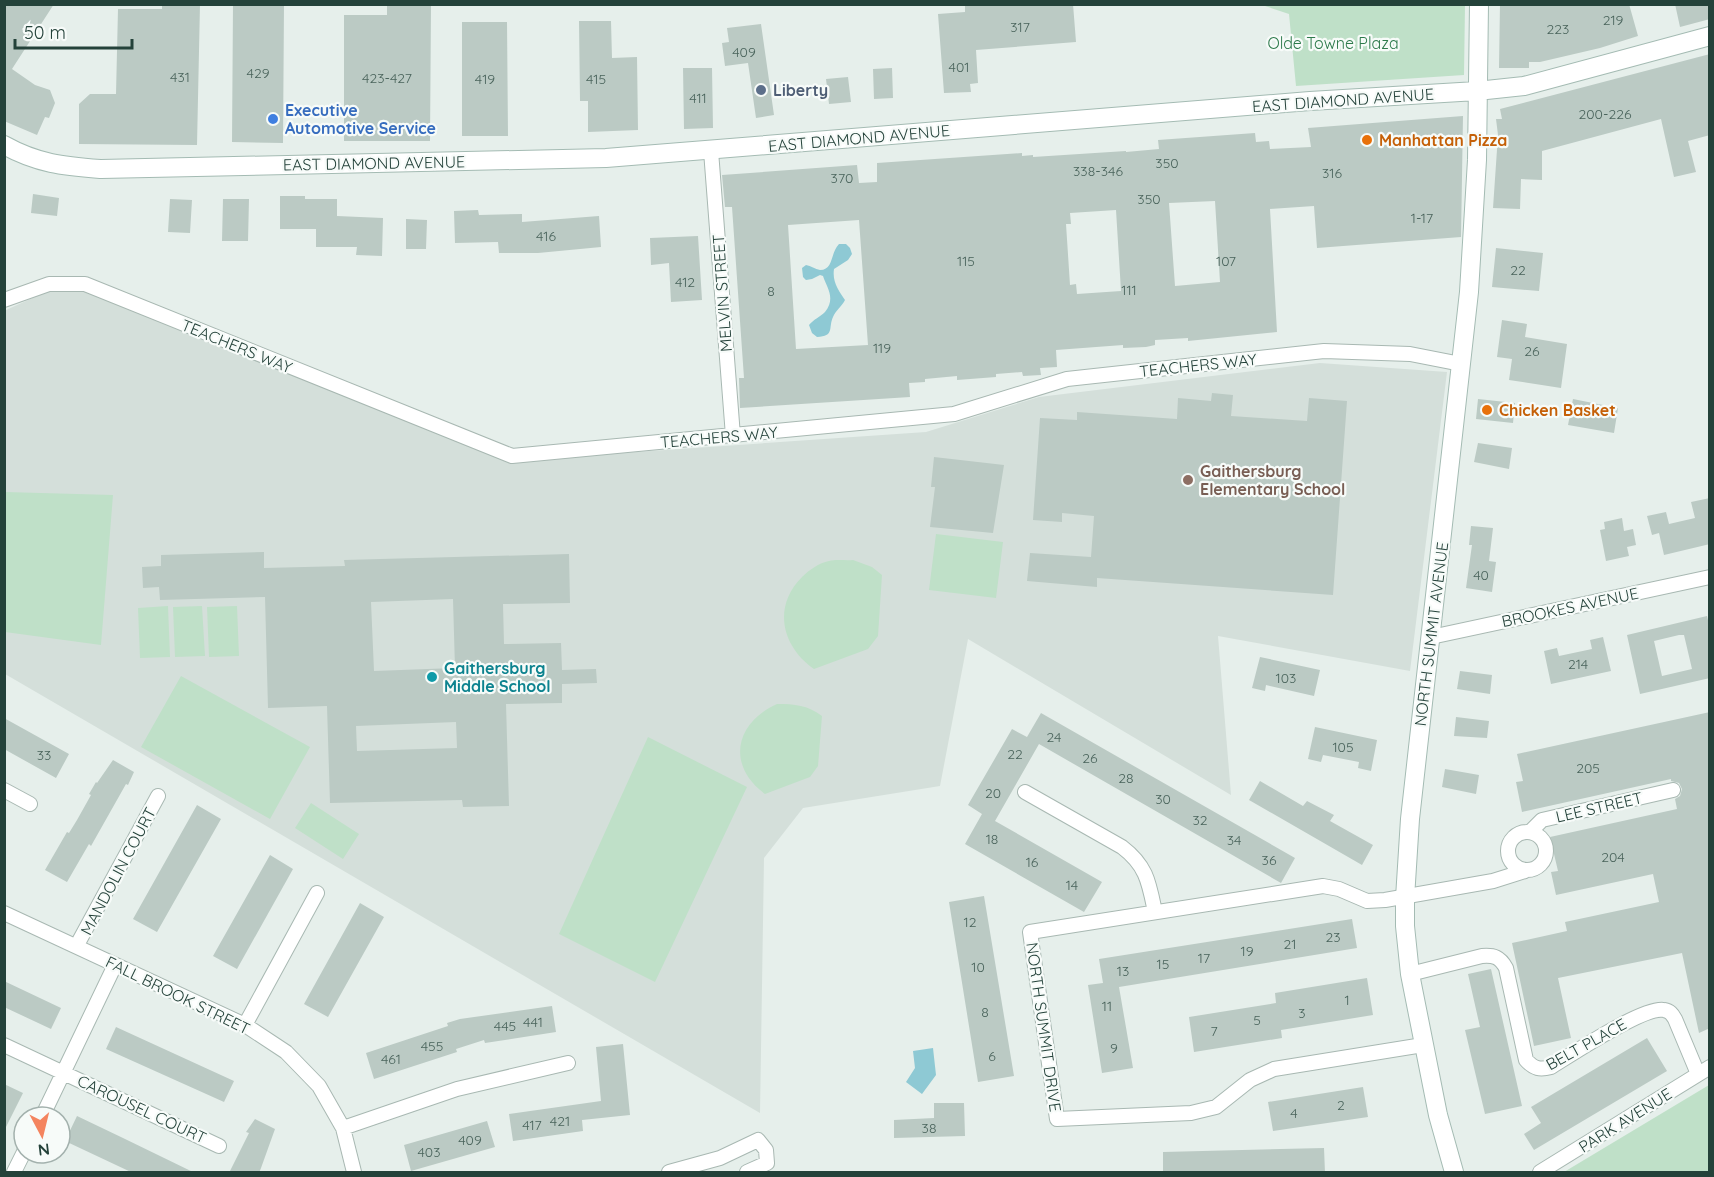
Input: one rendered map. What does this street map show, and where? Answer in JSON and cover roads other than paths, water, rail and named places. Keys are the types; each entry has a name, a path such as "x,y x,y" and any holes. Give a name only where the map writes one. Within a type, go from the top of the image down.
{"street":[{"name":"NORTH SUMMIT AVENUE","path":"1454,1173 1438,1115 1410,974 1405,926 1405,898 1410,819 1469,292 1477,160 1479,4"},
{"name":"EAST DIAMOND AVENUE","path":"4,145 22,155 57,166 101,169 606,158 1524,86 1710,36"},
{"name":"MELVIN STREET","path":"711,151 733,436"},
{"name":"TEACHERS WAY","path":"4,300 49,284 85,284 512,456 954,414 1067,379 1324,351 1410,354 1461,364"},
{"name":"BROOKES AVENUE","path":"1431,637 1710,577"},
{"path":"4,790 30,804"},
{"name":"LEE STREET","path":"1525,871 1512,864 1509,847 1518,834 1530,832 1542,820 1673,790"},
{"path":"1025,792 1122,847 1135,857 1150,884 1155,912"},
{"name":"MANDOLIN COURT","path":"77,945 158,796"},
{"name":"LEE STREET","path":"1405,898 1493,881 1538,866 1546,851 1540,837 1530,832"},
{"name":"NORTH SUMMIT DRIVE","path":"1405,898 1367,900 1339,889 1323,886 1030,932 1057,1119 1191,1113 1216,1107 1250,1080 1274,1069 1423,1045"},
{"path":"245,1026 317,893"},
{"name":"FALL BROOK STREET","path":"4,913 77,945 245,1026 286,1052 319,1086 343,1128 354,1173"},
{"name":"BELT PLACE","path":"1410,974 1482,956 1493,955 1502,960 1506,968 1527,1060 1532,1067 1541,1070 1551,1067 1633,1018 1662,1009 1671,1012 1704,1071"},
{"name":"CAROUSEL COURT","path":"48,1105 115,965"},
{"name":"CAROUSEL COURT","path":"4,1045 219,1146"},
{"path":"343,1128 457,1089 568,1063"},
{"name":"PARK AVENUE","path":"1540,1173 1704,1071"},
{"path":"669,1173 720,1158 758,1140 766,1150 767,1163 747,1173"}],"water":[{"path":"839,244 846,244 852,254 848,260 834,269 835,282 845,300 833,317 829,333 817,337 812,333 809,325 825,312 830,302 830,293 823,276 806,280 803,277 802,268 806,265 820,270 828,267"},
{"path":"933,1048 936,1075 922,1094 906,1082 915,1068 913,1051"}],"place":[{"name":"Liberty","path":"761,90"},
{"name":"Executive Automotive Service","path":"273,119"},
{"name":"Manhattan Pizza","path":"1367,140"},
{"name":"Chicken Basket","path":"1487,410"},
{"name":"Gaithersburg Elementary School","path":"1188,480"},
{"name":"Gaithersburg Middle School","path":"432,677"}],"park label":[{"name":"Olde Towne Plaza","path":"1333,43"}]}
